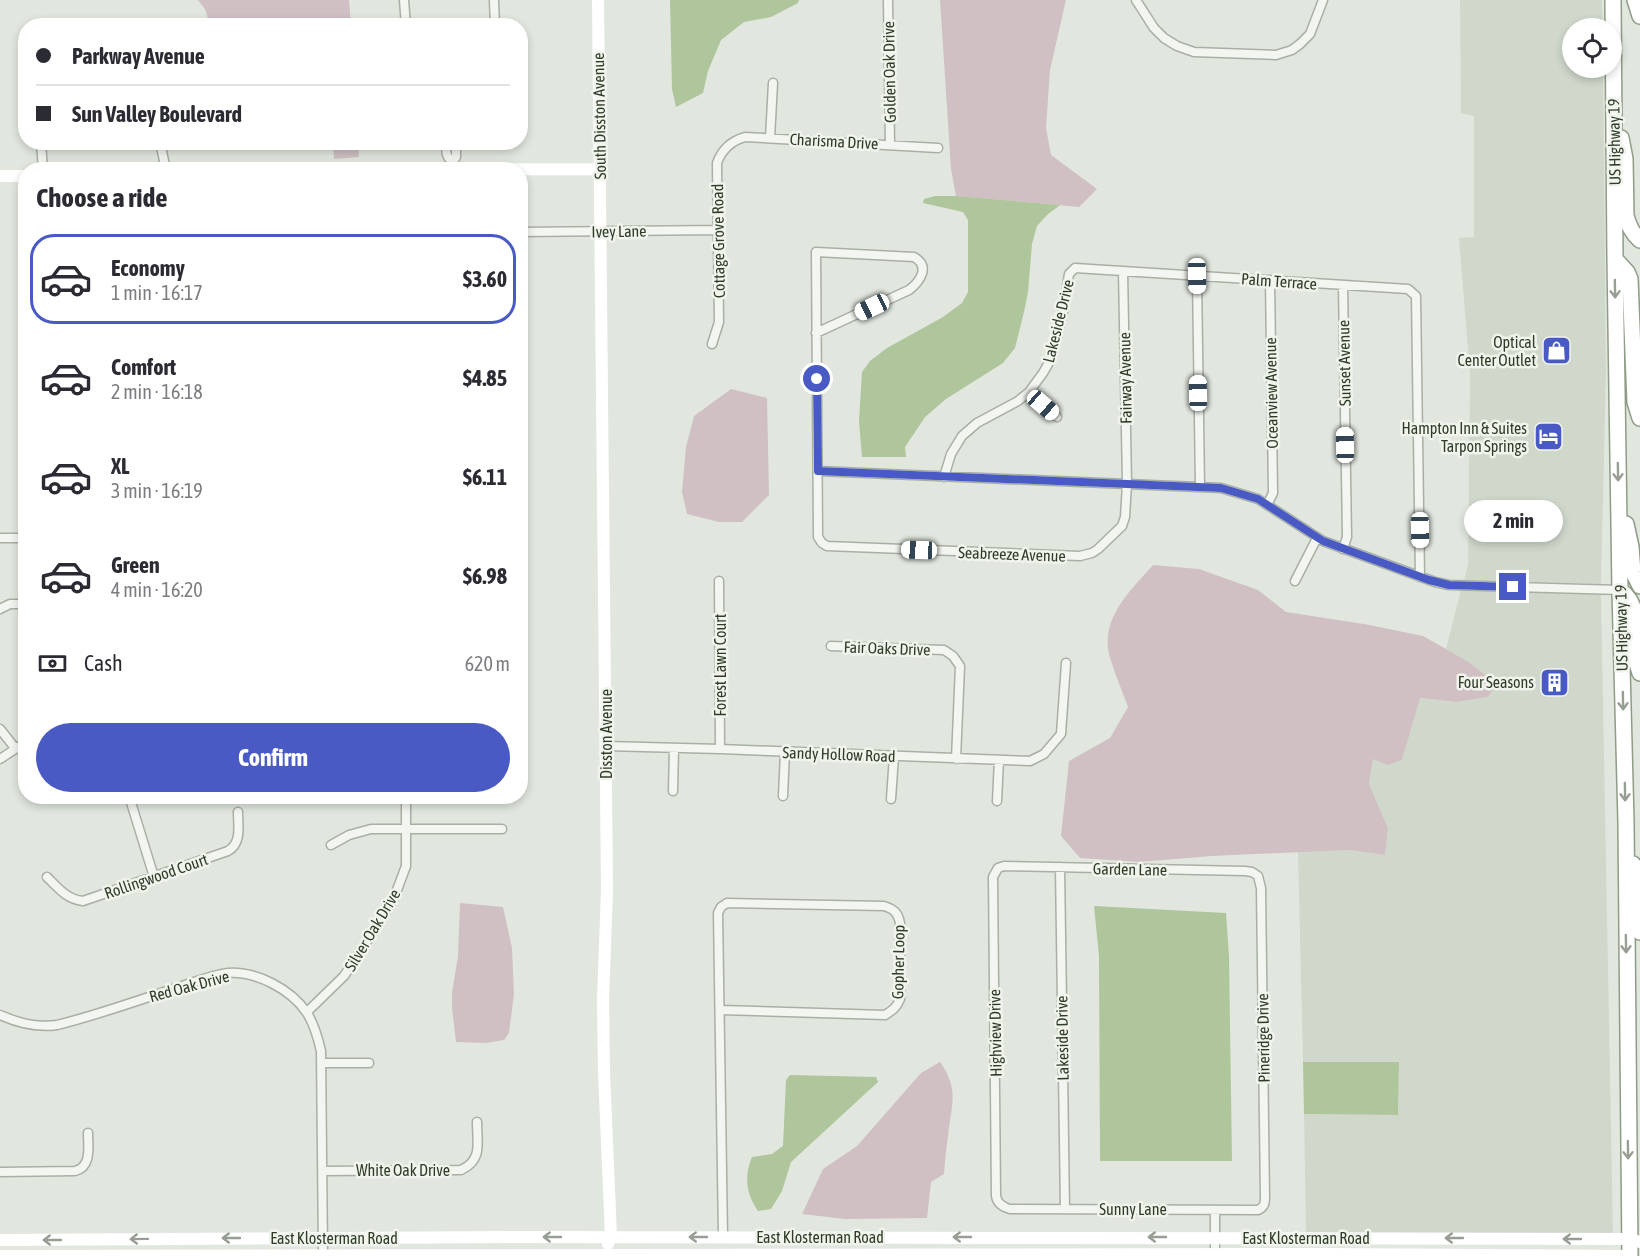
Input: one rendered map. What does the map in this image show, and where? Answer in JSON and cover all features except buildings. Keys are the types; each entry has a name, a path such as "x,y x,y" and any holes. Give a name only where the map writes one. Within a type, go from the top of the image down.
{"highway":[{"name":"US Highway 19","path":"1613,0 1620,590 1635,1240 1628,1256"},
{"path":"1635,0 1640,16"},
{"path":"1613,94 1625,159 1626,216 1634,235 1640,240"},
{"path":"1615,259 1630,279 1635,402 1640,418"},
{"path":"1619,495 1631,547 1633,572 1640,586"},
{"path":"1620,590 1632,602 1634,610 1637,663 1640,673"},
{"path":"1626,822 1637,888 1640,932"}],"main road":[{"name":"South Disston Avenue","path":"598,0 601,232"},
{"path":"528,167 600,169"},
{"path":"0,176 18,176"},
{"name":"Disston Avenue","path":"601,232 607,890 603,1000 610,1237"},
{"path":"610,1237 619,1255"},
{"path":"604,1255 610,1237"},
{"name":"East Klosterman Road","path":"0,1240 1215,1237 1635,1240"},
{"name":"East Klosterman Road","path":"0,1256 1215,1254 1628,1256 1640,1253"}],"street":[{"path":"404,0 405,18"},
{"path":"495,0 495,18"},
{"name":"Golden Oak Drive","path":"888,0 890,144"},
{"path":"1136,0 1160,34 1177,46 1203,53 1276,55 1292,50 1306,39 1323,0"},
{"path":"770,138 772,83"},
{"name":"Charisma Drive","path":"732,143 746,137 938,148"},
{"name":"Cottage Grove Road","path":"712,344 719,322 717,163 723,151 732,143"},
{"name":"Ivey Lane","path":"528,232 718,230"},
{"path":"816,333 909,290 917,283 922,273 920,261 914,257 816,252 816,333 818,471 1221,488 1258,499 1317,538 1420,577 1449,585 1620,590"},
{"name":"Palm Terrace","path":"1078,268 1408,289 1416,296 1420,577"},
{"name":"Lakeside Drive","path":"944,477 956,445 971,427 1015,403 1029,392 1043,373 1051,359 1063,312 1069,274 1078,268"},
{"name":"Fairway Avenue","path":"1123,271 1127,484"},
{"path":"1197,276 1200,487"},
{"name":"Oceanview Avenue","path":"1267,505 1273,493 1270,280"},
{"name":"Sunset Avenue","path":"1343,285 1347,537 1343,549"},
{"path":"1029,392 1057,417"},
{"name":"Seabreeze Avenue","path":"818,471 818,537 827,546 1086,555 1098,549 1122,526 1125,518 1127,484"},
{"path":"0,538 18,538"},
{"path":"1295,581 1317,538"},
{"name":"Forest Lawn Court","path":"719,581 720,749"},
{"path":"0,609 10,604 18,604"},
{"name":"Fair Oaks Drive","path":"831,646 944,650 953,656 960,666 956,759"},
{"name":"Sandy Hollow Road","path":"606,746 1030,761 1048,750 1061,734 1066,663"},
{"path":"0,729 15,748"},
{"path":"0,759 18,746"},
{"path":"673,791 674,748"},
{"path":"783,796 784,752"},
{"path":"891,799 894,756"},
{"path":"997,801 999,760"},
{"path":"131,804 154,877"},
{"name":"Silver Oak Drive","path":"307,1012 344,976 388,909 399,886 406,866 406,804"},
{"name":"Rollingwood Court","path":"48,877 71,899 83,901 154,877 234,848 238,835 238,812"},
{"path":"331,845 363,830 502,829"},
{"name":"Garden Lane","path":"1001,867 1245,871 1257,876"},
{"name":"Highview Drive","path":"998,1201 996,1196 993,878 1001,867"},
{"name":"Lakeside Drive","path":"1060,867 1065,1209"},
{"name":"Pineridge Drive","path":"1257,876 1261,888 1265,1200"},
{"name":"Gopher Loop","path":"721,1010 885,1015 898,1006 900,999 898,914 884,906 727,903 721,907 718,913 723,1237"},
{"name":"Red Oak Drive","path":"0,1015 24,1024 57,1025 221,974 231,973 256,976 285,992 307,1012 318,1039 321,1063 322,1255"},
{"path":"321,1063 369,1063"},
{"name":"White Oak Drive","path":"323,1171 461,1170 470,1165 477,1156 477,1122"},
{"path":"0,1172 82,1169 87,1163 88,1133"},
{"name":"Sunny Lane","path":"998,1201 1010,1209 1258,1210 1263,1206 1265,1200"},
{"path":"1215,1210 1215,1254"},
{"path":"104,1240 105,1256"}],"shaded area":[{"path":"198,0 349,0 350,18 208,18 205,9"},
{"path":"670,0 799,0 798,3 771,17 744,22 721,40 708,71 703,93 676,107 672,89"},
{"path":"940,0 1066,0 1050,70 1046,128 1051,155 1097,189 1079,207 956,196 951,169"},
{"path":"1460,0 1602,0 1603,18 1562,18 1562,78 1603,78 1606,372 1601,584 1464,580 1468,565 1470,374 1459,238 1474,237 1474,116 1461,113"},
{"path":"333,150 358,150 359,157 334,159"},
{"path":"935,196 1060,205 1037,226 1032,244 1028,292 1015,348 1003,363 946,399 925,417 905,447 906,457 862,457 859,421 862,372 870,361 887,348 943,317 962,303 968,292 968,220 963,212 923,203 924,199"},
{"path":"731,389 767,398 769,495 742,522 719,522 687,514 682,492 686,447 694,416"},
{"path":"1153,565 1199,569 1258,590 1286,612 1423,636 1469,662 1497,684 1488,697 1456,702 1420,698 1402,760 1388,765 1373,759 1369,784 1388,828 1385,855 1349,850 1212,856 1139,862 1080,858 1061,836 1069,761 1110,738 1128,707 1109,655 1110,624 1128,593"},
{"path":"1461,590 1601,594 1613,1234 1306,1233 1304,1114 1398,1115 1399,1063 1303,1062 1298,852 1349,850 1385,855 1388,828 1369,784 1373,758 1402,760 1419,698 1456,702 1488,697 1497,684 1469,662 1446,649"},
{"path":"460,903 503,907 512,948 514,994 509,1033 504,1040 485,1043 456,1042 452,993 458,956"},
{"path":"1094,906 1226,913 1229,956 1232,1161 1100,1161 1099,956"},
{"path":"940,1062 950,1081 953,1098 944,1174 931,1182 927,1218 845,1219 802,1214 823,1169 857,1146 921,1073"},
{"path":"1303,1062 1399,1062 1398,1115 1304,1114"},
{"path":"790,1075 876,1077 878,1082 791,1162 782,1191 771,1209 758,1211 749,1191 747,1178 749,1164 752,1157 772,1154 783,1146 786,1080"}],"place":[{"name":"Optical Center Outlet","path":"1557,351"},
{"name":"Hampton Inn & Suites Tarpon Springs","path":"1548,437"},
{"name":"Four Seasons","path":"1555,682"}],"route":[{"path":"817,379 818,471 1221,488 1258,499 1332,545 1429,580 1449,585 1513,587"}]}
